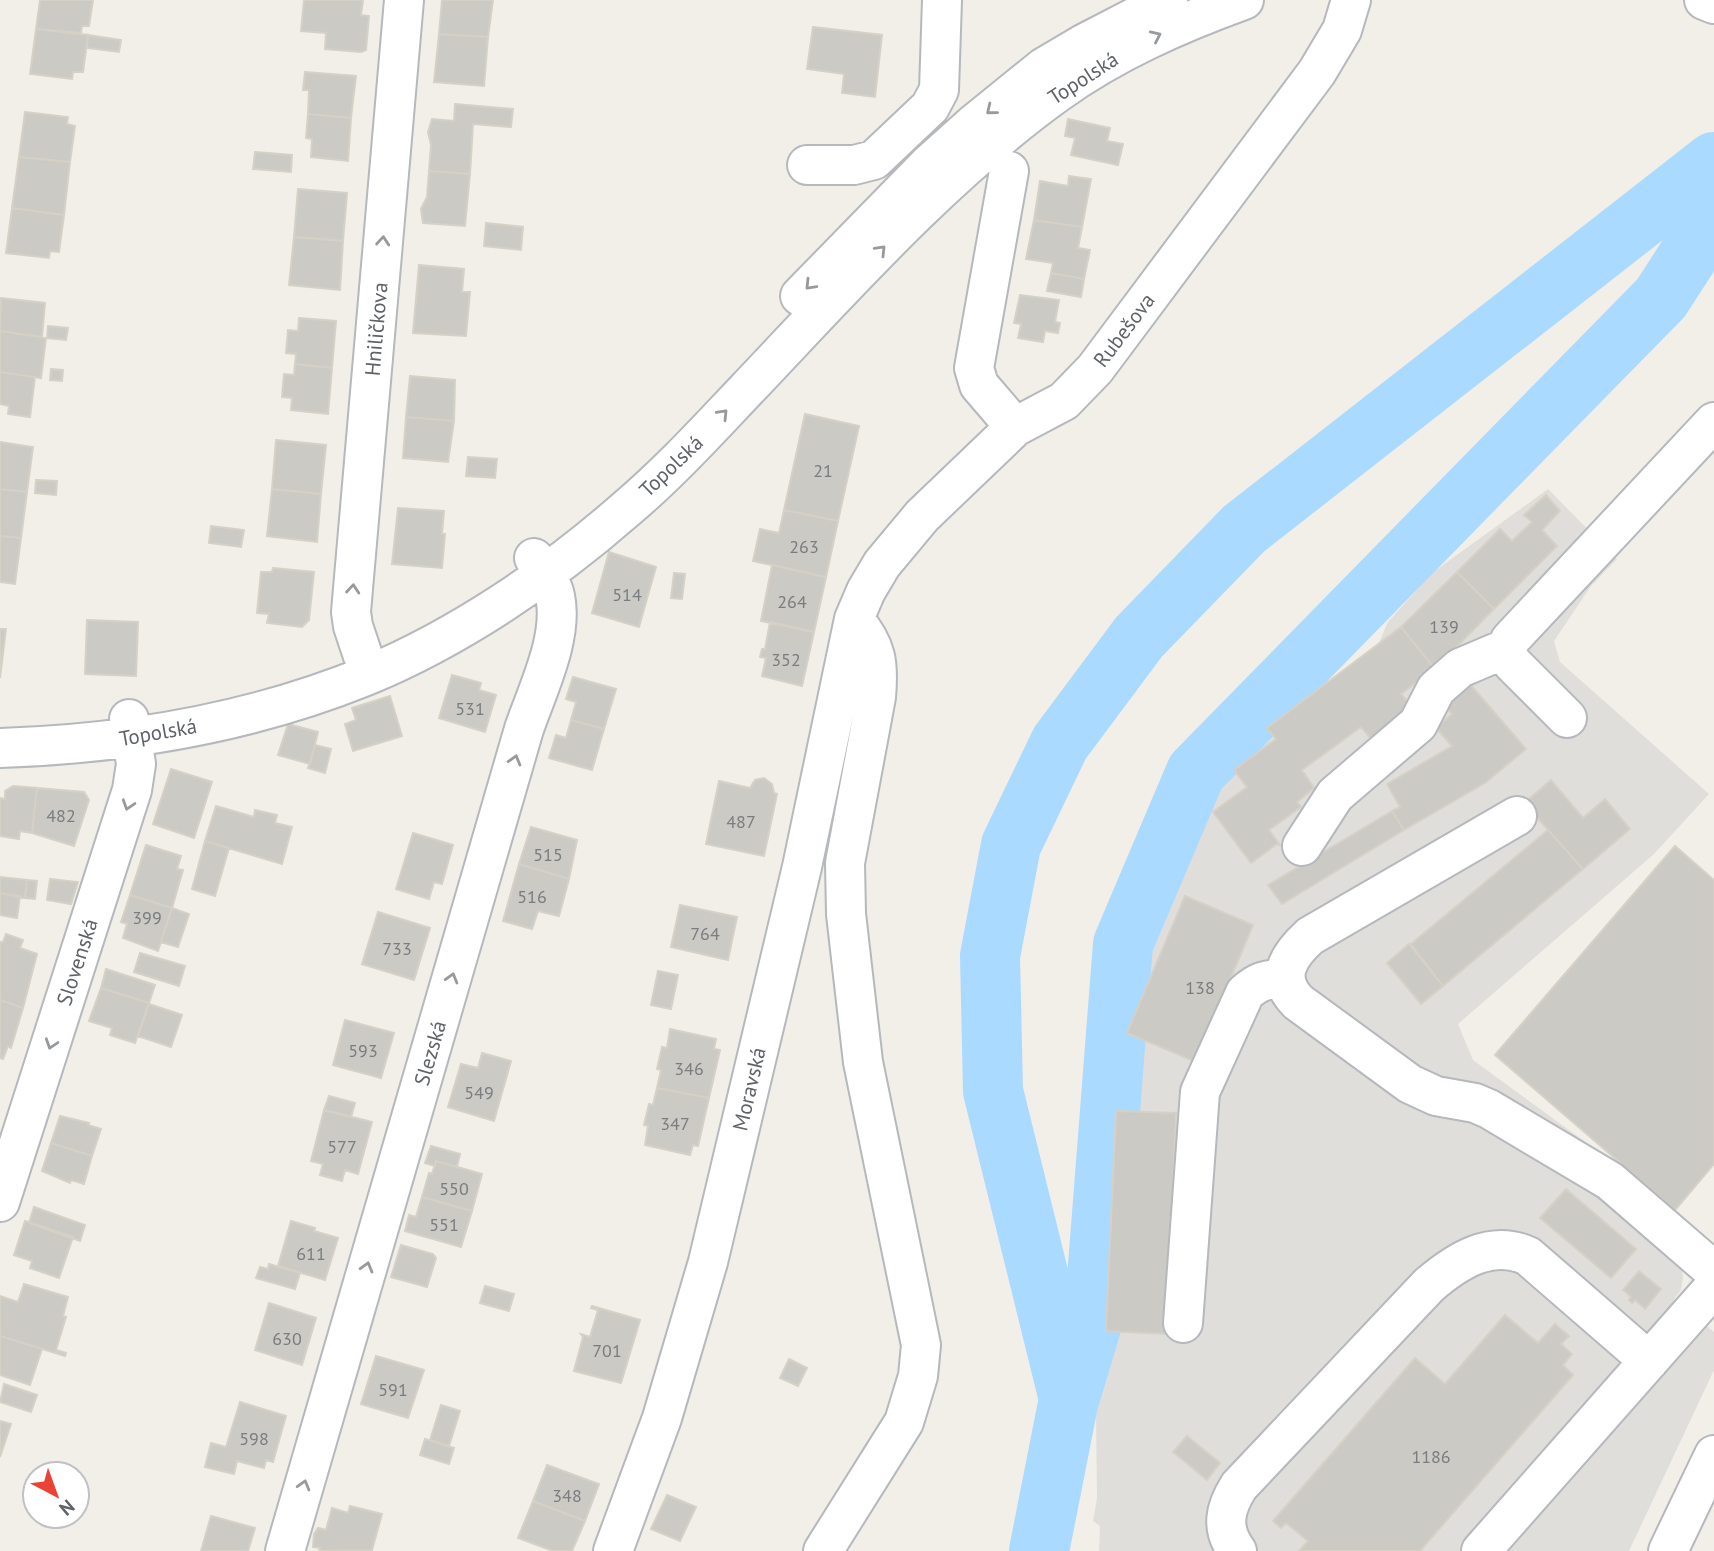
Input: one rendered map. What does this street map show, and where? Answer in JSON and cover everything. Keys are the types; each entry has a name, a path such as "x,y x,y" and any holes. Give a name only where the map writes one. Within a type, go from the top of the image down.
{"street":[{"name":"Hniličkova","path":"363,656 351,612 404,0"},
{"path":"807,165 854,165 874,160 930,107 939,90 942,0"},
{"name":"Topolská","path":"0,728 76,726 182,729 261,711 359,679 448,635 539,566 879,213 976,122 1044,67 1168,0"},
{"name":"Topolská","path":"0,748 130,728 363,656 539,566 624,512 892,239 990,146 1058,92 1133,46 1192,19 1244,0"},
{"name":"Rubešova","path":"854,619 877,573 902,538 964,474 1015,427 1064,401 1095,369 1317,72 1342,30 1351,0"},
{"path":"1704,0 1714,4"},
{"path":"1009,171 974,368 979,385 1015,427"},
{"path":"1567,718 1513,664 1507,649 1515,633 1714,422"},
{"name":"Slezská","path":"285,1551 524,729 551,652 557,606 552,587 539,566"},
{"path":"823,1551 904,1422 918,1376 921,1345 863,1062 846,914 845,863 878,674 876,655 871,642 854,619"},
{"name":"Moravská","path":"613,1551 662,1418 708,1262 802,867 847,642 854,619"},
{"path":"1302,846 1335,795 1418,724 1436,689 1460,668 1507,649"},
{"name":"Slovenská","path":"0,1202 132,790 136,764 130,728"},
{"path":"1517,816 1324,926 1299,946 1291,957 1284,979 1291,995 1298,1002 1410,1084 1436,1096 1475,1103 1489,1109 1588,1167 1610,1181 1714,1271"},
{"path":"1183,1323 1200,1093 1245,993 1256,982 1284,979"},
{"path":"1237,1551 1229,1541 1225,1527 1230,1501 1240,1486 1429,1285 1480,1253 1500,1249 1514,1250 1528,1256 1649,1362"},
{"path":"1481,1551 1714,1287"},
{"path":"1668,1551 1714,1455"}],"shaded area":[{"path":"1548,489 1617,559 1591,586 1554,641 1560,662 1709,794 1654,854 1458,1024 1473,1060 1599,1152 1681,1261 1681,1290 1674,1299 1714,1332 1714,1370 1629,1551 1099,1551 1100,1526 1093,1521 1097,1498 1095,1325 1090,1223 1102,1114 1120,1022 1150,920 1232,769 1267,728 1378,645 1388,622 1432,573"}],"building":[{"path":"40,0 93,0 89,26 82,26 81,33 36,29"},
{"path":"304,0 363,0 361,15 369,16 366,50 361,52 325,49 326,33 301,31"},
{"path":"442,0 493,0 488,37 439,34"},
{"path":"813,27 882,35 875,97 842,93 844,74 807,69"},
{"path":"36,29 88,35 83,72 73,72 72,79 30,74"},
{"path":"439,34 488,37 484,86 434,82"},
{"path":"88,35 121,40 119,52 87,48"},
{"path":"305,72 356,76 351,118 308,114 309,90 303,90"},
{"path":"455,104 513,109 511,127 473,124 470,174 429,171 431,145 428,132 432,119 454,121"},
{"path":"25,112 68,117 67,124 75,126 70,162 19,157"},
{"path":"308,114 351,118 348,161 311,157 312,139 306,138"},
{"path":"1068,119 1110,128 1107,141 1123,144 1118,165 1071,155 1075,138 1065,136"},
{"path":"255,152 292,155 291,172 253,169"},
{"path":"19,157 70,162 64,215 12,208"},
{"path":"429,171 470,174 465,226 423,223 421,209 427,197"},
{"path":"1069,176 1091,179 1082,227 1034,220 1040,181 1068,186"},
{"path":"298,189 347,193 343,241 294,237"},
{"path":"12,208 64,215 59,252 50,251 49,258 6,253"},
{"path":"1034,220 1082,227 1078,248 1090,250 1084,279 1051,273 1053,263 1026,259"},
{"path":"486,223 523,227 521,250 484,246"},
{"path":"294,237 343,241 340,290 289,285"},
{"path":"419,265 464,269 462,292 470,292 466,336 413,333"},
{"path":"1051,273 1084,279 1081,297 1047,291"},
{"path":"1020,295 1059,300 1055,322 1060,323 1058,333 1045,331 1043,342 1018,338 1021,324 1014,323"},
{"path":"1,298 45,303 42,337 0,331"},
{"path":"299,318 336,321 332,368 295,364 296,354 286,353 288,330 298,331"},
{"path":"48,326 68,328 66,340 47,338"},
{"path":"0,331 46,338 41,378 0,372"},
{"path":"295,364 332,368 328,414 291,410 292,398 282,397 284,374 294,375"},
{"path":"51,369 63,370 62,381 50,380"},
{"path":"0,372 35,377 30,417 8,414 9,406 0,404"},
{"path":"410,376 455,380 454,421 406,417"},
{"path":"805,414 859,426 838,521 784,510"},
{"path":"406,417 454,421 448,462 403,458"},
{"path":"276,440 326,445 321,494 272,489"},
{"path":"0,442 33,447 27,492 0,489"},
{"path":"468,457 497,459 495,478 466,476"},
{"path":"36,480 57,481 56,495 35,493"},
{"path":"0,489 27,492 21,538 0,536"},
{"path":"272,489 321,494 317,542 267,536"},
{"path":"1546,495 1560,511 1542,530 1557,546 1494,609 1457,572 1500,529 1512,541 1532,522 1524,515"},
{"path":"398,508 444,511 442,568 392,564"},
{"path":"784,510 838,521 826,577 753,561 760,529 779,533"},
{"path":"211,526 244,530 241,547 209,543"},
{"path":"0,536 21,538 15,584 0,582"},
{"path":"609,552 656,567 639,627 592,613"},
{"path":"772,565 826,577 814,632 761,621"},
{"path":"273,568 314,572 309,620 302,627 267,623 269,614 257,613 261,572 272,572"},
{"path":"1457,572 1494,609 1435,669 1401,627"},
{"path":"674,573 685,574 682,599 671,598"},
{"path":"87,620 138,622 136,676 85,674"},
{"path":"770,622 814,632 802,686 762,676 766,658 760,657 762,649 765,649"},
{"path":"1401,627 1435,669 1401,694 1413,707 1373,741 1361,727 1302,770 1314,788 1297,802 1301,807 1269,830 1280,845 1277,844 1251,863 1213,812 1247,787 1234,770 1276,739 1267,728"},
{"path":"0,629 6,629 0,678"},
{"path":"452,675 481,683 479,690 496,695 485,732 439,718"},
{"path":"573,677 616,689 604,729 571,720 576,702 566,699"},
{"path":"1470,684 1526,749 1485,783 1404,830 1392,811 1400,807 1387,784 1452,746 1436,728 1452,714 1445,706"},
{"path":"390,696 402,736 353,751 345,724 356,720 352,708"},
{"path":"571,720 604,729 592,770 549,758 556,735 566,738"},
{"path":"288,724 318,732 310,764 278,755"},
{"path":"315,745 331,749 325,773 308,768"},
{"path":"171,769 212,782 194,838 153,824"},
{"path":"764,778 772,784 774,793 777,794 764,856 706,844 719,781 750,788 755,780"},
{"path":"1551,780 1583,818 1605,799 1630,829 1583,869 1524,803"},
{"path":"13,786 37,788 32,833 20,831 19,839 0,836 0,798 5,799 5,791"},
{"path":"37,788 84,792 89,800 74,846 32,833"},
{"path":"216,806 254,817 255,810 277,815 275,823 292,827 282,864 205,841"},
{"path":"1392,811 1404,830 1282,904 1268,885"},
{"path":"531,827 577,840 569,879 519,864"},
{"path":"1548,830 1583,869 1443,986 1411,944"},
{"path":"413,833 453,845 442,884 434,882 429,899 396,889"},
{"path":"205,841 229,848 215,896 192,889"},
{"path":"146,845 181,856 177,869 183,870 172,908 130,895"},
{"path":"1675,846 1714,880 1714,1164 1675,1210 1495,1055"},
{"path":"519,864 569,879 559,916 538,911 532,929 503,921"},
{"path":"0,877 27,880 25,898 0,893"},
{"path":"50,879 78,882 71,904 47,900"},
{"path":"27,880 37,881 35,899 25,898"},
{"path":"0,893 20,896 17,918 0,915"},
{"path":"130,895 172,908 158,951 123,938 127,924 121,922"},
{"path":"1185,896 1253,925 1196,1062 1127,1033"},
{"path":"680,905 737,917 728,960 671,947"},
{"path":"172,908 189,914 178,947 161,942"},
{"path":"378,912 430,928 414,980 362,964"},
{"path":"6,934 23,940 20,948 37,954 23,1008 0,1000 0,942 3,942"},
{"path":"1409,944 1443,986 1421,1004 1387,963"},
{"path":"140,953 185,966 179,986 134,972"},
{"path":"106,969 155,985 149,1003 101,988"},
{"path":"658,971 678,975 671,1009 651,1005"},
{"path":"101,988 149,1003 135,1043 110,1035 112,1028 89,1021"},
{"path":"0,1000 23,1008 11,1048 8,1046 3,1059 0,1058"},
{"path":"149,1004 182,1015 171,1047 138,1036"},
{"path":"345,1020 394,1033 381,1078 333,1065"},
{"path":"670,1029 716,1039 714,1049 720,1050 709,1098 657,1088 661,1070 657,1069 662,1047 667,1048"},
{"path":"482,1053 511,1061 494,1121 448,1107 461,1064 478,1068"},
{"path":"657,1088 709,1098 698,1146 693,1145 690,1155 645,1145 648,1126 644,1125 649,1104 653,1105"},
{"path":"329,1096 355,1103 351,1117 324,1110"},
{"path":"324,1110 372,1122 358,1174 345,1170 342,1181 320,1175 323,1164 311,1161"},
{"path":"1116,1111 1176,1113 1167,1334 1106,1331"},
{"path":"60,1116 101,1129 92,1156 51,1143"},
{"path":"51,1143 92,1156 84,1184 71,1180 70,1183 42,1171"},
{"path":"431,1146 460,1154 457,1167 436,1161 435,1166 425,1163"},
{"path":"436,1161 482,1174 472,1211 422,1197 429,1173 432,1174"},
{"path":"1566,1189 1636,1249 1611,1278 1540,1218"},
{"path":"422,1197 472,1211 461,1247 405,1231 409,1215 416,1217"},
{"path":"34,1207 85,1225 80,1241 29,1223"},
{"path":"25,1221 73,1237 59,1278 30,1268 32,1261 14,1255"},
{"path":"291,1221 338,1238 325,1280 278,1266"},
{"path":"401,1245 433,1254 436,1258 427,1287 391,1277"},
{"path":"269,1264 300,1273 295,1289 256,1278 260,1267 268,1269"},
{"path":"1639,1271 1661,1289 1645,1309 1635,1300 1632,1303 1629,1300 1631,1297 1623,1290"},
{"path":"24,1284 68,1297 63,1316 66,1317 56,1350 66,1353 65,1356 0,1336 0,1296 18,1302"},
{"path":"485,1286 514,1294 509,1311 480,1303"},
{"path":"269,1303 316,1318 302,1365 255,1350"},
{"path":"592,1306 640,1320 621,1383 574,1371 583,1337 581,1334 590,1337 598,1310 591,1308"},
{"path":"1505,1315 1538,1343 1555,1324 1569,1336 1561,1344 1572,1354 1563,1365 1573,1375 1420,1551 1299,1551 1308,1541 1286,1523 1281,1528 1273,1521 1415,1358 1445,1384"},
{"path":"0,1336 42,1349 30,1385 0,1375"},
{"path":"376,1356 424,1370 408,1418 361,1404"},
{"path":"789,1359 807,1368 798,1386 780,1378"},
{"path":"4,1384 37,1395 31,1412 0,1402"},
{"path":"240,1402 286,1416 273,1462 266,1460 264,1468 237,1461 234,1474 205,1467 211,1443 226,1447"},
{"path":"441,1405 460,1411 449,1446 430,1440"},
{"path":"0,1421 11,1424 0,1457"},
{"path":"1187,1436 1220,1463 1207,1480 1173,1452"},
{"path":"425,1439 454,1448 449,1464 420,1455"},
{"path":"547,1465 599,1484 585,1521 533,1501"},
{"path":"667,1495 696,1507 680,1541 651,1529"},
{"path":"533,1501 585,1521 572,1551 553,1551 518,1538"},
{"path":"350,1506 382,1514 372,1550 319,1551 320,1548 313,1547 314,1534 318,1528 326,1530 332,1508 348,1513"},
{"path":"211,1516 255,1528 248,1551 201,1551"}],"waterway":[{"path":"1039,1551 1069,1399 993,1091 990,956 1011,845 1060,743 1139,637 1244,529 1714,162"},
{"path":"1070,1397 1094,1317 1123,944 1196,772 1661,298 1714,216"}]}
